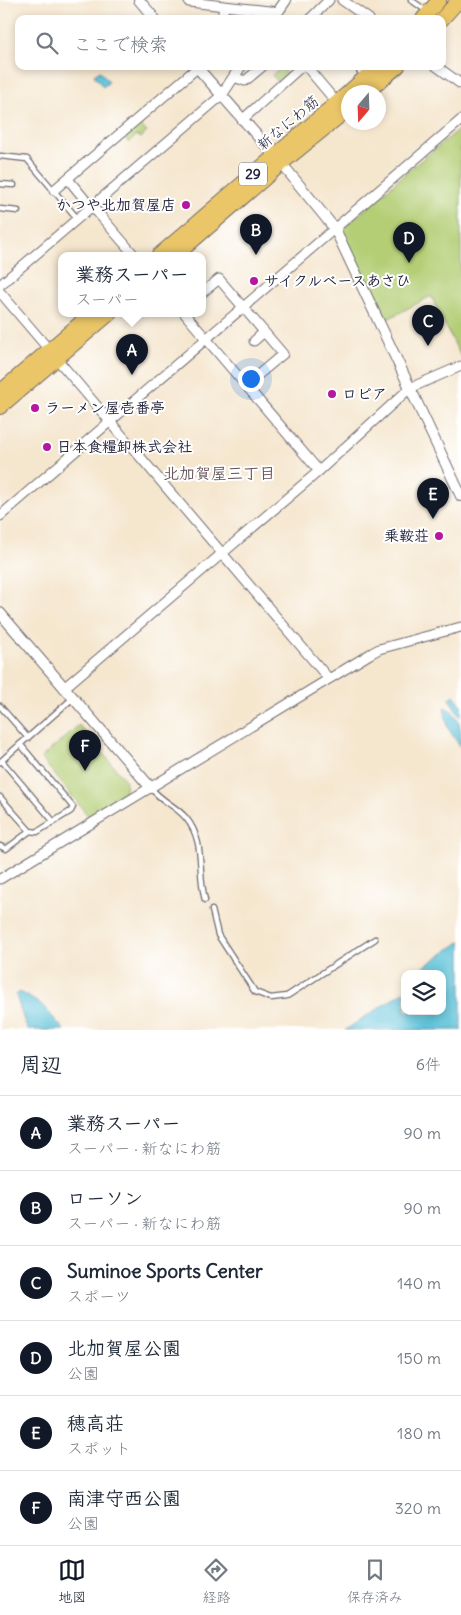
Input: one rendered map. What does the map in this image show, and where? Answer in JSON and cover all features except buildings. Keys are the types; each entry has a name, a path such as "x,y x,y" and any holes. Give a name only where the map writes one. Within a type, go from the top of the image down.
{"main road":[{"path":"427,15 439,0"},
{"path":"446,15 460,0"},
{"name":"新なにわ筋","path":"358,85 374,70"},
{"path":"375,85 393,70"},
{"name":"新なにわ筋","path":"163,252 341,108"},
{"name":"新なにわ筋","path":"179,252 278,160"},
{"path":"0,407 88,317"},
{"path":"0,392 105,317"}],"street":[{"path":"139,0 152,15"},
{"path":"189,2 275,15 286,0"},
{"path":"314,15 330,0"},
{"path":"342,0 360,15"},
{"path":"223,15 224,6"},
{"path":"54,190 193,70"},
{"path":"199,70 278,160 335,229 461,496"},
{"path":"0,285 221,96 238,70"},
{"path":"234,77 245,81 258,70"},
{"path":"242,120 299,70"},
{"path":"308,70 341,104"},
{"path":"361,70 367,77"},
{"path":"442,70 461,84"},
{"path":"0,516 461,120"},
{"path":"68,179 132,252"},
{"path":"206,290 219,279 283,354 246,385"},
{"path":"0,292 329,679"},
{"path":"188,317 319,471"},
{"path":"254,341 264,332"},
{"path":"64,688 319,471 410,388 461,366"},
{"path":"0,613 151,788"},
{"path":"0,878 379,649 461,627"}],"lane":[{"path":"411,0 425,15"},
{"path":"0,156 28,159 78,218"},
{"path":"0,184 14,185"},
{"path":"0,208 18,211"},
{"path":"54,822 1,762 73,698"},
{"path":"0,706 28,738"},
{"path":"0,797 30,831 37,832 70,812 73,807 20,744"},
{"path":"151,788 160,798 180,812 192,827 200,851 201,882 205,900"},
{"path":"0,846 6,849 30,831"},
{"path":"212,910 218,935 255,992 271,998 287,996 375,939"}],"green space":[{"path":"278,70 283,70 288,76 279,83 272,75"},
{"path":"138,123 147,132 141,138 137,135 129,143 123,135"},
{"path":"461,128 461,357 431,296 384,321 341,231 409,170"},
{"path":"79,725 126,781 124,796 90,818 41,758"}],"water":[{"path":"100,71 109,82 103,87 94,75"},
{"path":"454,695 461,704 461,717 449,699"},
{"path":"444,707 454,713 457,718 460,729 461,748 448,728"},
{"path":"461,941 461,1030 345,1030 401,994 401,1015 446,1015 446,970 419,970"},
{"path":"20,992 42,1005 64,1030 28,1030 16,995"}],"place":[{"name":"かつや北加賀屋店","path":"186,205"},
{"name":"ローソン","path":"256,255"},
{"name":"北加賀屋公園","path":"409,263"},
{"name":"サイクルベースあさひ","path":"254,281"},
{"name":"Suminoe Sports Center","path":"428,346"},
{"name":"業務スーパー","path":"132,375"},
{"name":"ロピア","path":"332,394"},
{"name":"ラーメン屋壱番亭","path":"35,408"},
{"name":"日本食糧卸株式会社","path":"47,447"},
{"name":"穂高荘","path":"433,519"},
{"name":"乗鞍荘","path":"439,536"},
{"name":"南津守西公園","path":"85,771"}],"district":[{"name":"北加賀屋三丁目","path":"219,473"}]}
